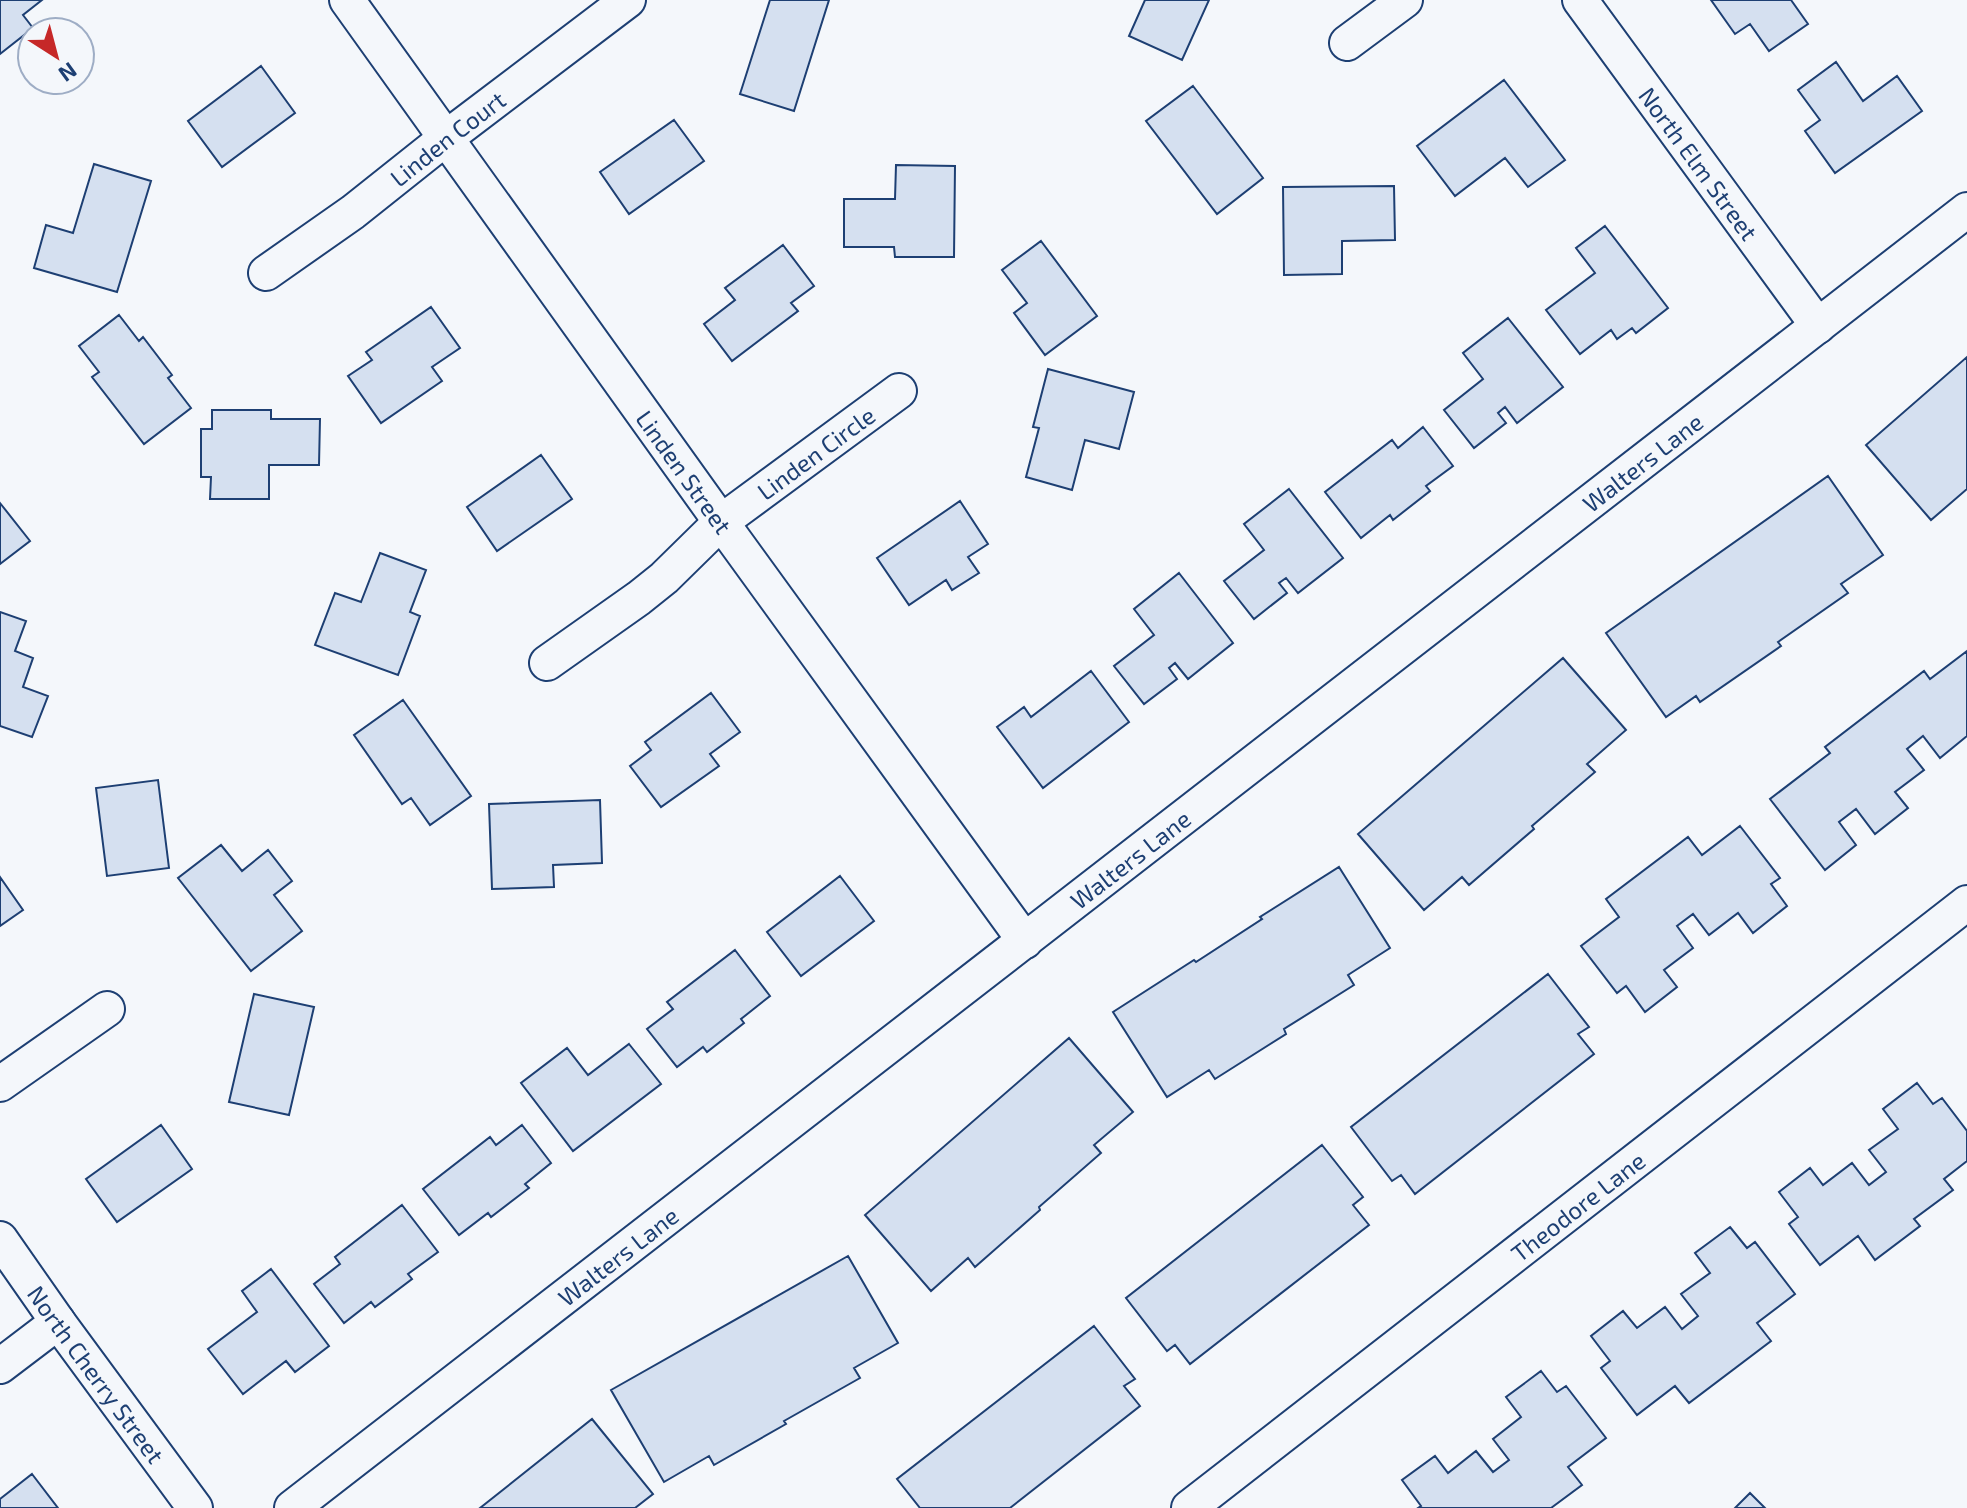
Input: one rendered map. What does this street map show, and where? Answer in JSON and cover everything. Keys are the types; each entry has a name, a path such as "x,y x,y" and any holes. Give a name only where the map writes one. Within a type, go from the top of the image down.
{"street":[{"name":"Linden Street","path":"347,0 1025,941"},
{"name":"Linden Court","path":"266,273 353,212 628,0"},
{"path":"1347,43 1405,0"},
{"name":"North Elm Street","path":"1580,0 1818,326"},
{"name":"Walters Lane","path":"292,1508 1967,210"},
{"name":"Linden Circle","path":"547,663 664,578 721,522 899,391"},
{"name":"Theodore Lane","path":"1189,1508 1967,903"},
{"path":"0,1084 107,1009"},
{"name":"North Cherry Street","path":"0,1239 195,1508"},
{"path":"0,1366 58,1322"}],"building":[{"path":"0,0 42,0 24,16 16,16 16,41 0,54"},
{"path":"770,0 829,0 794,111 740,94"},
{"path":"1145,0 1209,0 1182,60 1129,36"},
{"path":"1711,0 1791,0 1808,24 1769,51 1750,24 1735,34"},
{"path":"1836,62 1863,101 1897,76 1922,111 1835,173 1805,131 1820,120 1798,90"},
{"path":"261,66 295,113 222,167 188,121"},
{"path":"1504,80 1565,160 1528,187 1505,158 1455,196 1417,146"},
{"path":"1193,86 1263,178 1217,214 1146,121"},
{"path":"674,120 704,161 629,214 600,172"},
{"path":"94,164 151,181 117,292 34,268 46,225 73,233"},
{"path":"896,165 955,166 954,257 895,257 894,247 844,247 844,199 895,199"},
{"path":"1394,186 1395,240 1342,241 1342,274 1284,275 1283,187"},
{"path":"1605,226 1668,308 1636,333 1632,328 1617,339 1611,330 1580,354 1546,310 1595,273 1576,248"},
{"path":"1041,241 1097,316 1045,355 1014,313 1027,303 1002,270"},
{"path":"783,245 814,286 791,303 798,311 732,361 704,324 735,300 725,288"},
{"path":"431,307 460,348 432,367 442,381 381,423 348,376 372,360 366,352"},
{"path":"119,315 139,341 143,337 172,375 168,378 191,408 144,444 92,377 99,372 79,346"},
{"path":"1508,318 1563,387 1517,423 1505,407 1498,413 1506,423 1474,448 1444,410 1483,379 1463,353"},
{"path":"1967,357 1967,489 1931,520 1866,445"},
{"path":"1048,369 1134,392 1119,449 1085,440 1072,490 1026,477 1039,428 1033,427"},
{"path":"212,410 271,410 271,419 320,419 319,465 269,465 269,499 210,499 211,477 201,477 201,429 212,429"},
{"path":"1423,427 1453,466 1426,486 1430,491 1393,520 1390,515 1361,538 1325,492 1392,440 1398,448"},
{"path":"541,455 572,499 497,551 467,507"},
{"path":"1828,476 1883,555 1841,584 1848,593 1778,642 1781,646 1700,702 1696,696 1666,717 1606,633"},
{"path":"1289,489 1343,558 1298,593 1286,578 1279,583 1287,593 1254,619 1224,581 1264,550 1244,524"},
{"path":"960,501 988,544 968,557 979,573 952,590 946,580 909,605 877,558"},
{"path":"0,503 30,541 0,564"},
{"path":"380,553 426,570 410,612 420,616 398,675 315,645 335,593 361,602"},
{"path":"1179,573 1233,643 1188,679 1175,663 1169,668 1177,679 1144,704 1114,666 1154,635 1134,609"},
{"path":"0,612 26,621 15,651 33,658 23,687 48,696 32,737 0,726"},
{"path":"1967,651 1967,736 1940,758 1923,736 1907,749 1924,770 1895,792 1908,808 1875,834 1856,809 1839,822 1856,845 1825,870 1770,799 1830,753 1825,747 1924,671 1930,679"},
{"path":"1563,658 1626,730 1587,764 1595,772 1532,826 1534,829 1469,885 1462,877 1424,910 1358,834"},
{"path":"1091,671 1129,722 1043,788 997,727 1024,707 1031,717"},
{"path":"711,693 740,732 710,754 719,766 661,807 630,766 651,750 645,742"},
{"path":"403,700 471,796 430,825 411,798 402,804 354,735"},
{"path":"158,780 169,868 107,876 96,788"},
{"path":"600,800 602,863 553,865 554,887 492,889 489,804"},
{"path":"1740,826 1780,878 1771,884 1787,906 1753,933 1738,913 1709,935 1693,914 1677,926 1693,948 1664,970 1677,987 1645,1012 1626,986 1617,993 1581,946 1619,917 1606,899 1688,837 1702,855"},
{"path":"221,845 242,871 268,850 292,881 274,895 302,931 251,971 178,878"},
{"path":"1339,867 1390,948 1348,975 1354,985 1284,1029 1286,1034 1215,1079 1209,1070 1167,1097 1113,1012 1194,960 1196,962"},
{"path":"840,876 874,921 801,976 767,932"},
{"path":"0,877 23,910 0,926"},
{"path":"735,950 770,996 741,1019 744,1023 707,1052 703,1047 677,1067 647,1029 673,1009 667,1002"},
{"path":"1548,974 1589,1027 1578,1034 1594,1054 1415,1194 1401,1175 1392,1181 1351,1127"},
{"path":"254,994 314,1007 289,1115 229,1102"},
{"path":"1069,1038 1133,1112 1094,1145 1101,1153 1039,1207 1040,1210 975,1267 968,1258 931,1291 865,1215"},
{"path":"629,1044 661,1084 573,1151 521,1083 567,1048 588,1075"},
{"path":"1917,1083 1933,1104 1942,1098 1967,1131 1967,1161 1944,1179 1953,1190 1914,1219 1920,1226 1875,1260 1858,1236 1820,1265 1789,1224 1798,1217 1779,1192 1810,1168 1823,1185 1852,1163 1869,1185 1886,1172 1869,1150 1898,1129 1883,1109"},
{"path":"161,1125 192,1169 117,1222 86,1179"},
{"path":"522,1125 551,1163 525,1184 529,1188 491,1217 488,1213 459,1235 423,1189 490,1137 496,1145"},
{"path":"1322,1145 1363,1197 1353,1205 1369,1225 1190,1364 1175,1345 1167,1351 1126,1298"},
{"path":"402,1205 438,1252 408,1274 412,1279 375,1307 371,1302 344,1323 314,1284 340,1264 335,1257"},
{"path":"1730,1227 1747,1248 1755,1242 1795,1294 1757,1323 1771,1341 1689,1403 1675,1386 1637,1415 1601,1368 1610,1361 1591,1336 1623,1311 1637,1328 1665,1307 1682,1329 1698,1316 1681,1294 1710,1273 1695,1253"},
{"path":"848,1256 898,1343 854,1368 860,1378 784,1421 786,1424 714,1465 709,1456 664,1482 611,1390"},
{"path":"271,1269 329,1346 295,1372 286,1361 243,1394 208,1349 257,1312 242,1291"},
{"path":"1094,1326 1135,1379 1124,1386 1140,1406 1010,1508 920,1508 897,1479"},
{"path":"1541,1371 1557,1392 1566,1386 1606,1438 1568,1467 1582,1485 1551,1508 1418,1508 1421,1506 1402,1480 1435,1456 1448,1473 1476,1451 1493,1472 1509,1460 1493,1439 1521,1417 1506,1397"},
{"path":"592,1419 653,1494 635,1508 480,1508"},
{"path":"32,1474 58,1508 0,1508 0,1499"},
{"path":"1750,1493 1765,1508 1735,1508"}]}
